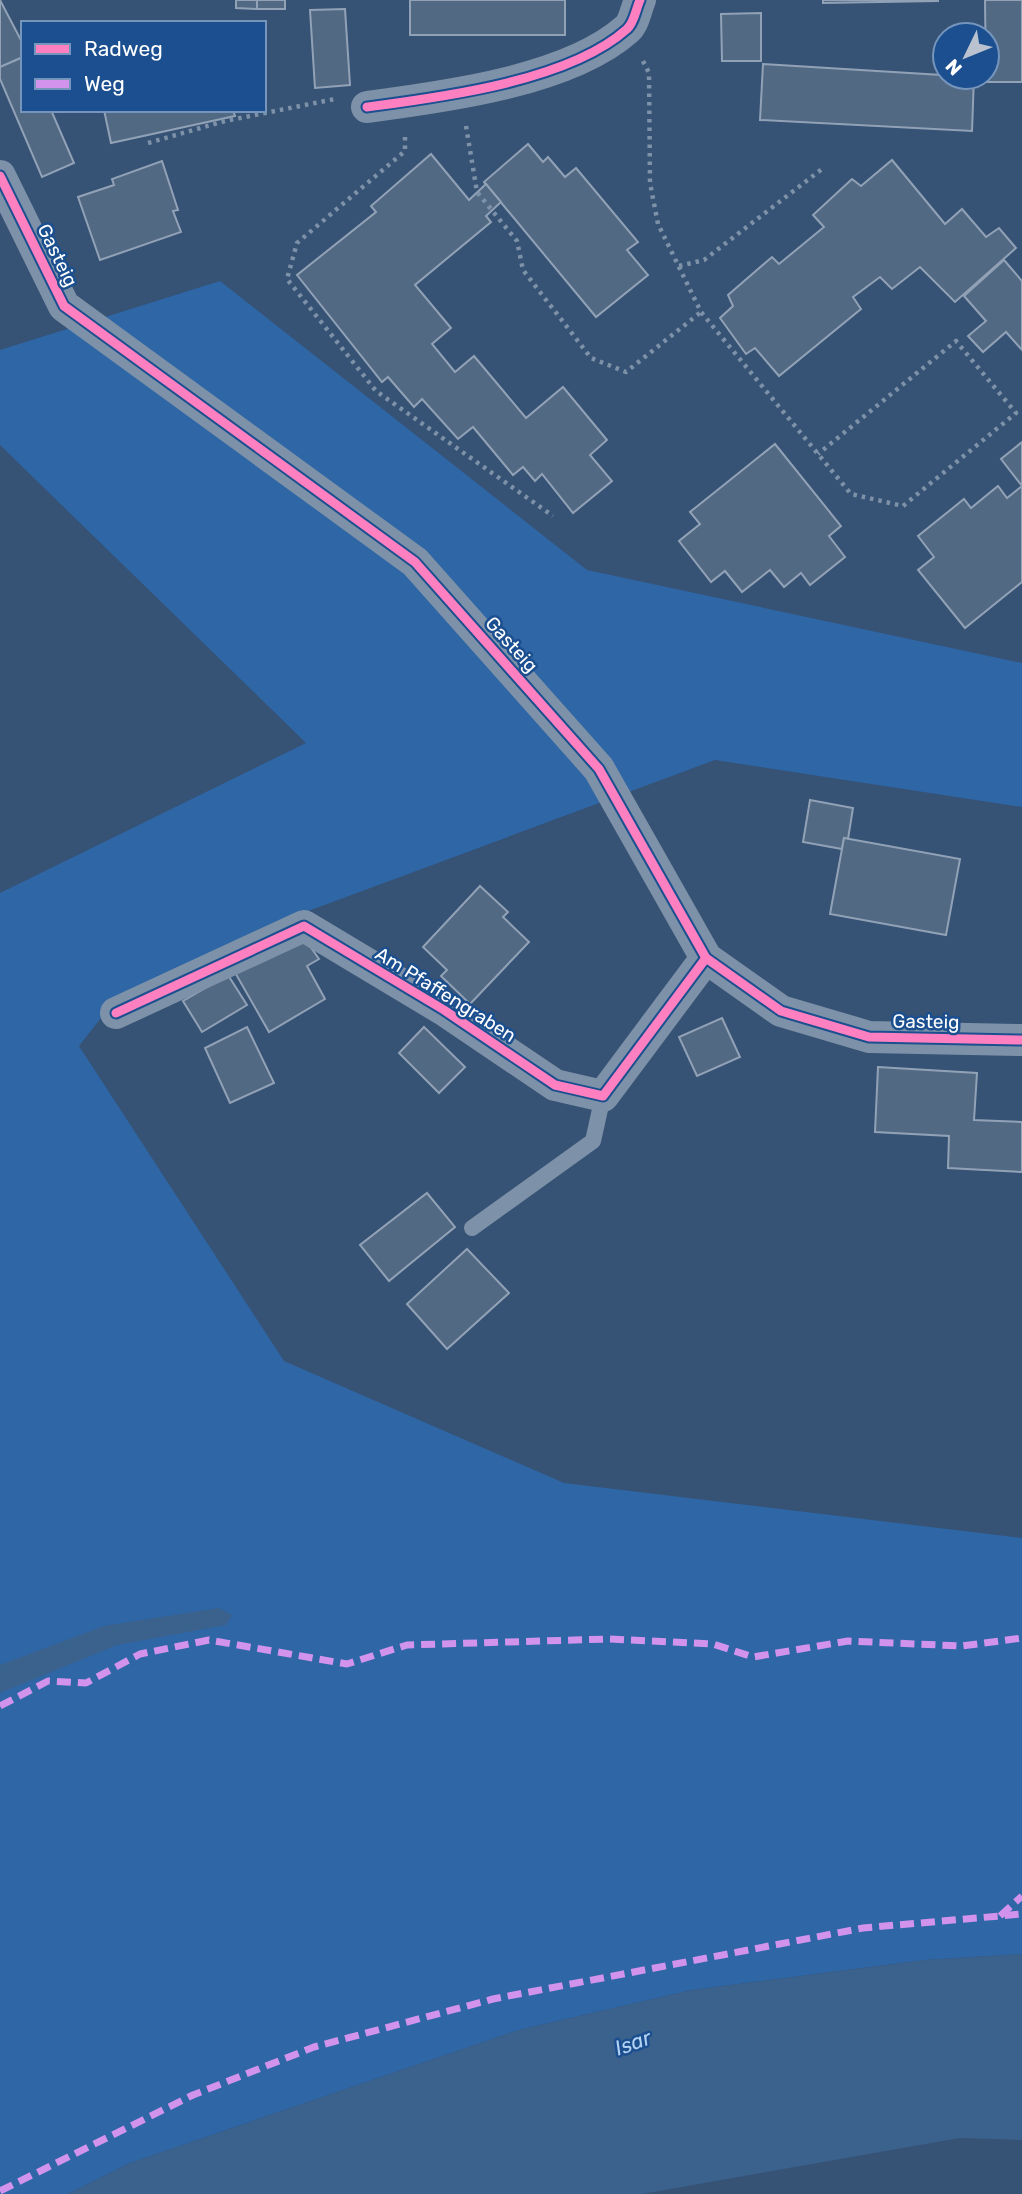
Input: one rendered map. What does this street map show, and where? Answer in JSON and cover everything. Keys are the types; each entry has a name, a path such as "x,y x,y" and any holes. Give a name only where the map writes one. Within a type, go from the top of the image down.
{"street":[{"path":"367,107 461,94 581,60 635,14"},
{"name":"Gasteig","path":"0,176 64,306 415,562 599,769 706,958 781,1011 869,1037 1022,1040"},
{"name":"Am Pfaffengraben","path":"116,1013 304,926 444,1010 555,1085 603,1096"},
{"path":"603,1096 706,958"}],"lane":[{"path":"472,1228 593,1141 603,1096"}],"path":[{"path":"635,14 649,73 650,183 658,224 701,312 818,454 851,494 903,506 1016,413 956,341 818,454"},
{"path":"461,94 477,192 517,241 523,270 591,358 626,372 701,312"},
{"path":"148,144 225,121 350,96 367,107"},
{"path":"407,102 405,151 297,243 287,278 376,391 553,516"},
{"path":"679,266 704,261 822,169"}],"shaded area":[{"path":"220,281 587,570 1022,663 1022,807 715,760 303,913 115,1000 79,1046 284,1361 564,1483 1022,1538 1022,1954 925,1960 692,1990 519,2030 130,2163 68,2194 0,2194 0,893 306,743 0,445 0,350"}],"water":[{"path":"219,1608 232,1615 226,1625 117,1645 0,1693 0,1665 104,1626"},
{"name":"Isar","path":"1022,1954 1022,2140 960,2138 642,2194 68,2194 130,2163 519,2030 692,1990 925,1960"}],"building":[{"path":"0,0 21,40 21,58 0,67"},
{"path":"236,0 257,0 257,9 236,8"},
{"path":"257,0 285,0 285,9 257,9"},
{"path":"410,0 565,0 565,35 410,35"},
{"path":"823,0 938,0 938,1 823,3"},
{"path":"985,0 1022,0 1022,82 1001,82 1001,21 985,21"},
{"path":"345,9 350,85 315,88 310,10"},
{"path":"761,13 761,61 722,61 721,14"},
{"path":"21,58 21,112 52,112 74,163 42,177 0,79 0,67"},
{"path":"763,64 931,74 931,91 973,91 972,131 760,120"},
{"path":"104,112 234,112 235,116 111,143"},
{"path":"528,144 543,162 548,157 565,177 576,168 638,242 627,250 648,275 596,317 484,182"},
{"path":"431,154 469,200 486,184 501,202 486,216 491,222 415,285 451,328 432,344 455,372 474,356 526,418 563,387 607,440 590,455 612,481 573,513 542,474 535,481 523,467 513,475 473,427 458,439 422,399 414,407 388,377 382,382 297,275 376,212 371,206"},
{"path":"892,160 945,224 962,209 986,237 999,228 1016,248 955,302 920,267 892,289 880,277 853,297 861,309 779,376 755,348 746,354 720,318 733,306 728,295 772,257 779,264 824,227 813,215 852,179 861,186"},
{"path":"162,161 178,210 173,211 181,232 100,260 78,197 114,185 112,179"},
{"path":"1004,260 1022,281 1022,350 1006,332 983,352 968,336 986,321 964,296"},
{"path":"1022,442 1022,486 1001,459"},
{"path":"775,444 841,526 829,536 845,557 810,585 801,573 784,587 770,570 742,592 725,571 711,582 679,541 700,524 690,512"},
{"path":"998,486 1007,498 1022,486 1022,582 965,628 918,570 934,557 918,536 964,499 971,508"},
{"path":"810,800 853,808 848,839 844,838 842,849 803,842"},
{"path":"844,838 960,859 946,935 830,914"},
{"path":"480,886 508,912 503,917 529,942 470,1004 441,976 447,970 423,947"},
{"path":"300,932 319,959 307,966 325,999 269,1032 233,969"},
{"path":"228,975 247,1005 202,1032 183,1001"},
{"path":"722,1018 740,1057 697,1076 679,1037"},
{"path":"247,1027 274,1083 230,1103 205,1048"},
{"path":"424,1027 465,1067 439,1093 399,1053"},
{"path":"878,1067 977,1073 974,1120 1022,1122 1022,1172 948,1168 949,1136 875,1132"},
{"path":"427,1193 455,1227 389,1281 360,1245"},
{"path":"467,1249 509,1293 447,1349 407,1304"}],"marked path":[{"path":"0,1706 48,1681 86,1683 140,1654 209,1640 347,1664 407,1645 609,1639 713,1644 753,1657 848,1641 962,1646 1022,1638"},
{"path":"1000,1916 1022,1896"},
{"path":"0,2191 193,2095 314,2047 493,1999 863,1928 1022,1914"}],"cycle path":[{"path":"367,107 504,84 573,62 602,47 627,29 640,0"},
{"path":"0,176 64,306 415,562 599,769 706,958 781,1011 869,1037 1022,1040"},
{"path":"116,1013 304,926 444,1010 555,1085 603,1096 706,958"}]}
